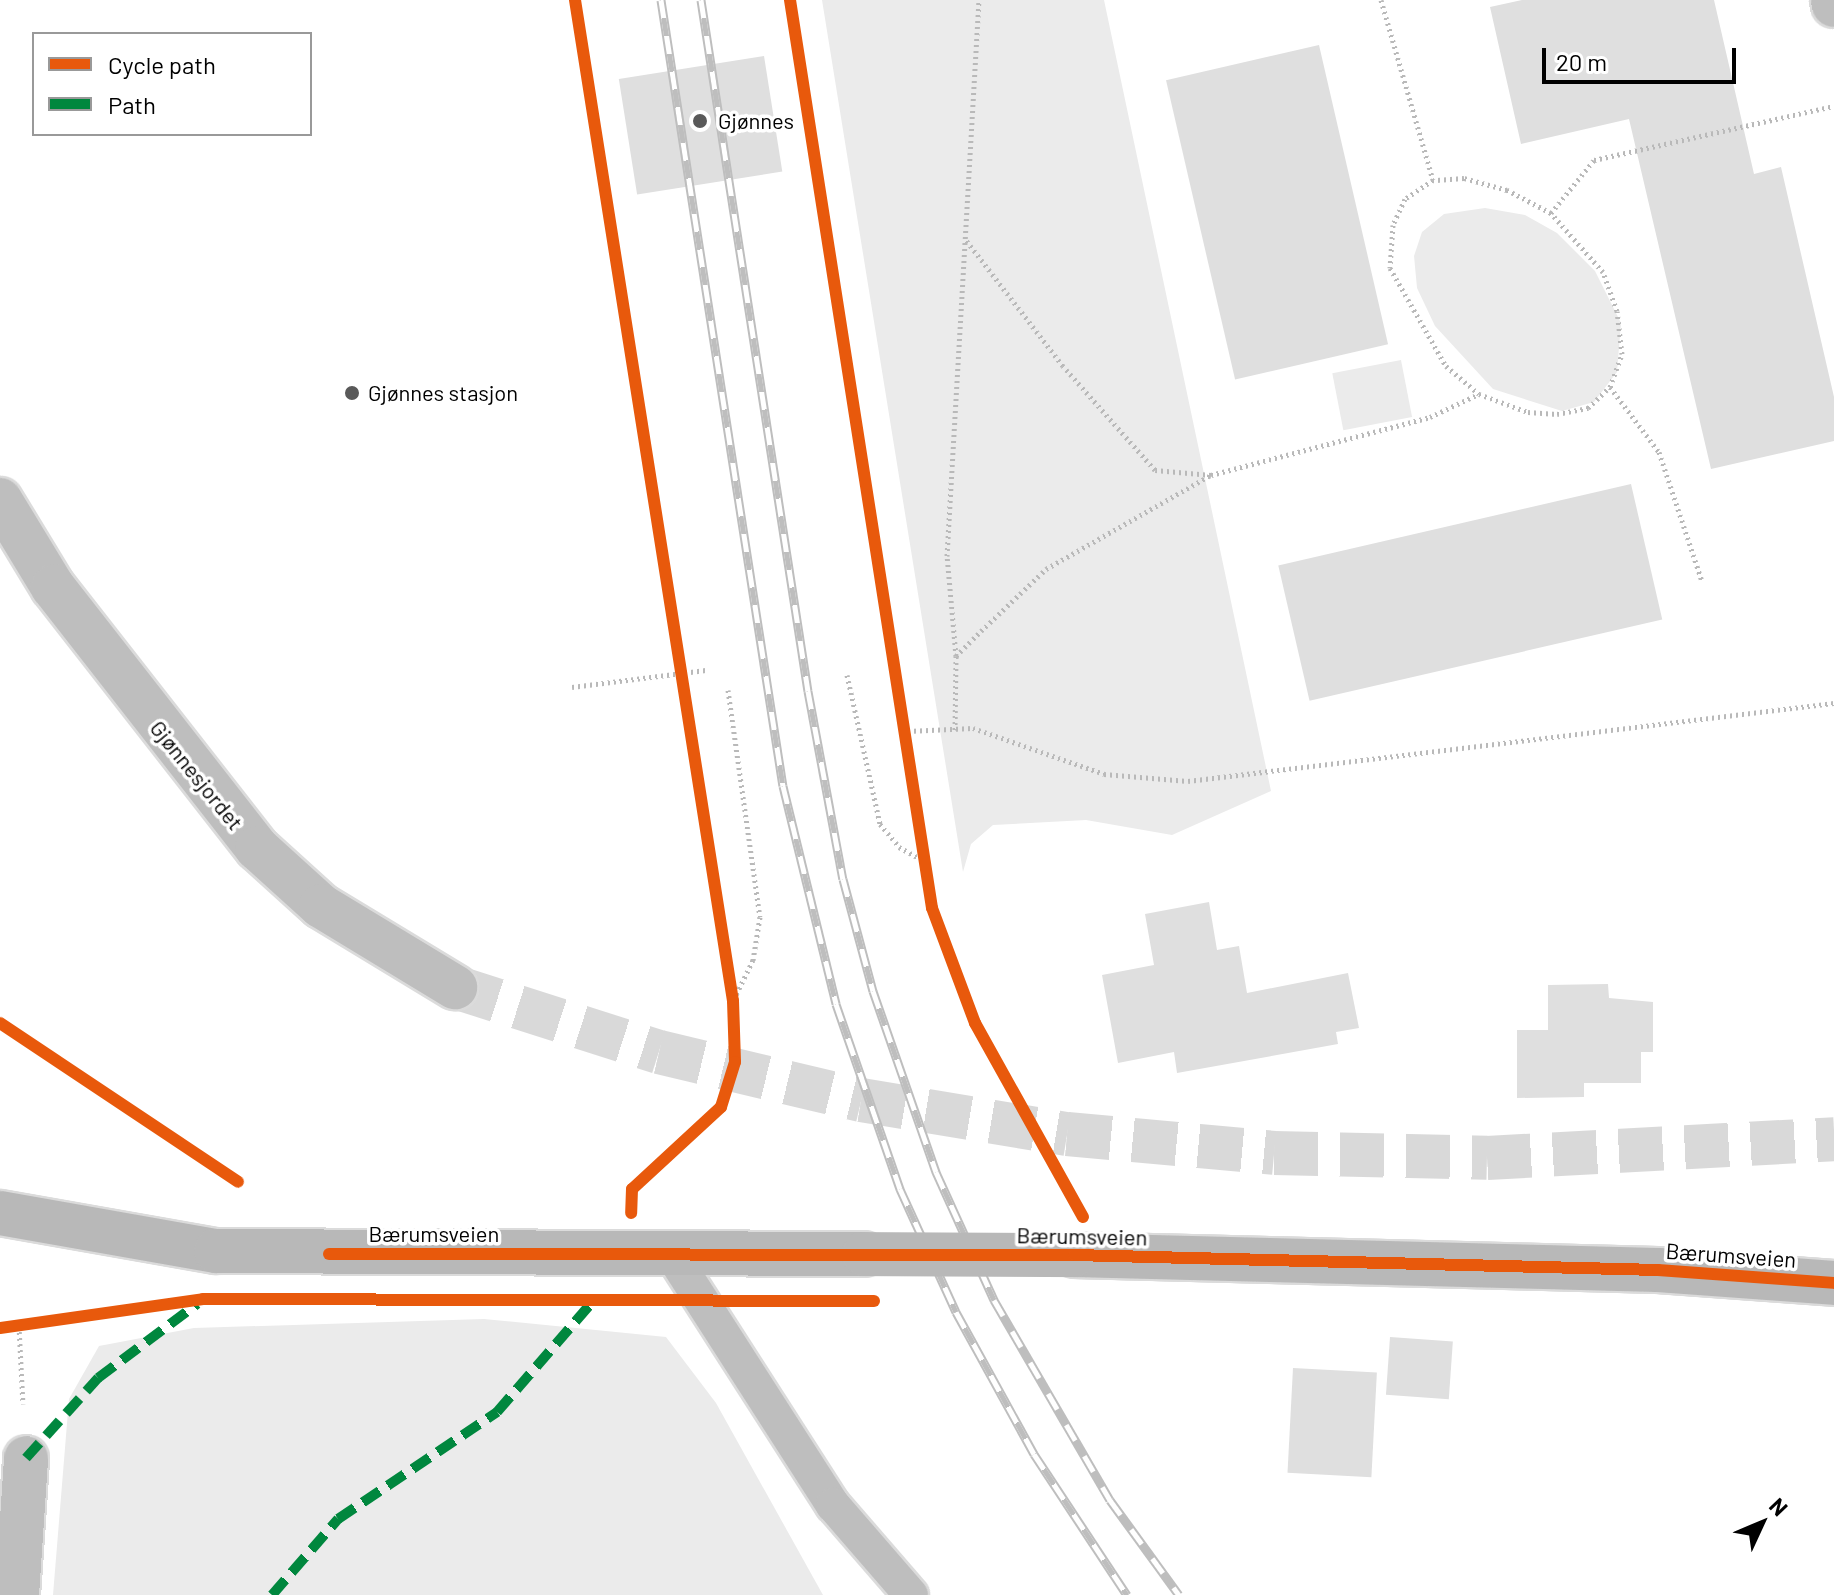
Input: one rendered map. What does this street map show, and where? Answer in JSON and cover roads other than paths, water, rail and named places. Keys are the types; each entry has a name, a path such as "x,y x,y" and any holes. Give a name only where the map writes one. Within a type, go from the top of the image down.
{"main road":[{"name":"Gjønnesjordet","path":"0,500 53,587 257,848 321,906 455,987"},
{"path":"17,1595 26,1458"}],"street":[{"name":"Bærumsveien","path":"0,1213 216,1251 1074,1255 1658,1270 1834,1283"}],"lane":[{"path":"671,1253 833,1505 911,1595"}],"tunnel":[{"path":"455,987 659,1052 861,1100 1067,1134 1274,1153 1487,1158 1834,1139"}],"railway":[{"path":"661,0 783,786 836,1004 900,1189 956,1312 1034,1454 1127,1595"},
{"path":"701,0 808,691 843,879 873,991 936,1172 994,1300 1110,1500 1179,1595"}],"place":[{"name":"Gjønnes","path":"700,121"},
{"name":"Gjønnes stasjon","path":"352,393"}]}
